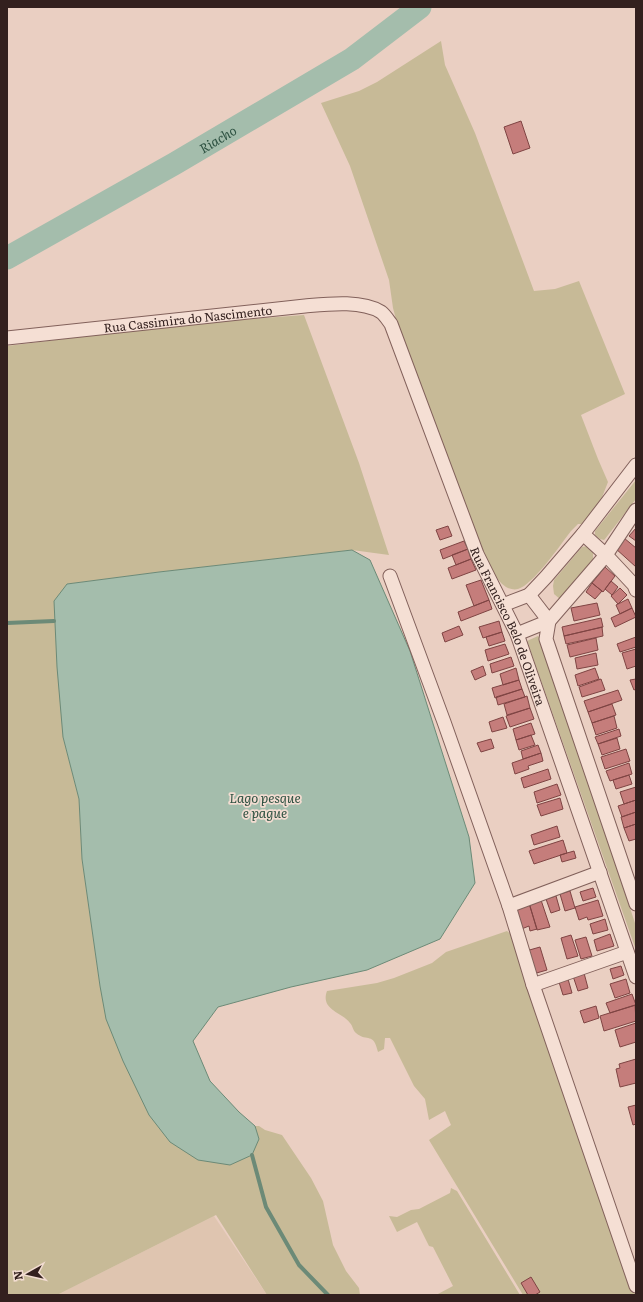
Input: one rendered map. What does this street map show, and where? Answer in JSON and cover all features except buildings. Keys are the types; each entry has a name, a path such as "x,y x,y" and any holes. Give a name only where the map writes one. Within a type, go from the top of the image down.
{"street":[{"name":"Rua Cassimira do Nascimento","path":"7,338 305,306 339,304 368,306"},
{"name":"Rua Francisco Belo de Oliveira","path":"368,306 382,313 391,324 477,554 517,634 631,956 636,975"},
{"path":"502,606 529,595 583,534 636,465"},
{"path":"517,634 549,621 606,555 636,510"},
{"path":"583,534 606,555 634,585 636,590"},
{"path":"390,576 510,906 533,985 636,1286"},
{"path":"529,595 549,621 546,639 636,904"},
{"path":"510,906 600,872"},
{"path":"533,985 631,956"}],"shaded area":[{"path":"441,41 445,65 475,133 534,291 555,289 579,281 625,394 581,415 608,482 599,505 587,524 578,524 539,572 524,586 518,589 506,587 498,580 483,551 401,338 393,308 389,280 350,166 321,103 359,91 377,82"},
{"path":"304,315 359,463 389,555 352,550 67,584 63,737 79,799 82,859 100,986 259,1139 255,1126 259,1126 265,1130 282,1135 311,1178 323,1201 333,1245 346,1271 359,1288 360,1295 267,1295 216,1215 57,1295 7,1295 7,346 185,324"},
{"path":"636,480 636,499 605,539 600,539 595,535 595,531"},
{"path":"587,546 593,552 593,559 563,598 560,599 554,594 554,580 582,547"},
{"path":"538,636 540,638 636,926 636,950 527,641"},
{"path":"507,931 513,936 636,1273 636,1295 523,1295 429,1140 451,1125 445,1111 429,1120 425,1099 414,1086 390,1038 385,1038 384,1049 378,1052 372,1039 360,1036 356,1033 351,1024 329,1007 327,1002 327,991 377,983 394,978 432,963 446,952"},
{"path":"451,1188 457,1191 520,1295 436,1295 453,1286 433,1247 429,1246 417,1222 397,1232 389,1216 397,1217 411,1210 419,1209 450,1193"},
{"path":"214,1216 267,1295 57,1295"}],"water":[{"name":"Lago pesque e pague","path":"352,550 370,560 410,651 469,837 475,883 440,939 367,970 291,987 218,1007 193,1041 210,1081 239,1112 255,1126 259,1139 252,1155 230,1165 198,1160 170,1142 149,1115 123,1061 106,1019 82,859 79,799 63,737 57,667 54,601 67,584"}],"waterway":[{"name":"Riacho","path":"7,258 174,164 352,59 420,7"},
{"path":"7,623 54,621"},
{"path":"252,1155 266,1207 299,1265 328,1295"}]}
